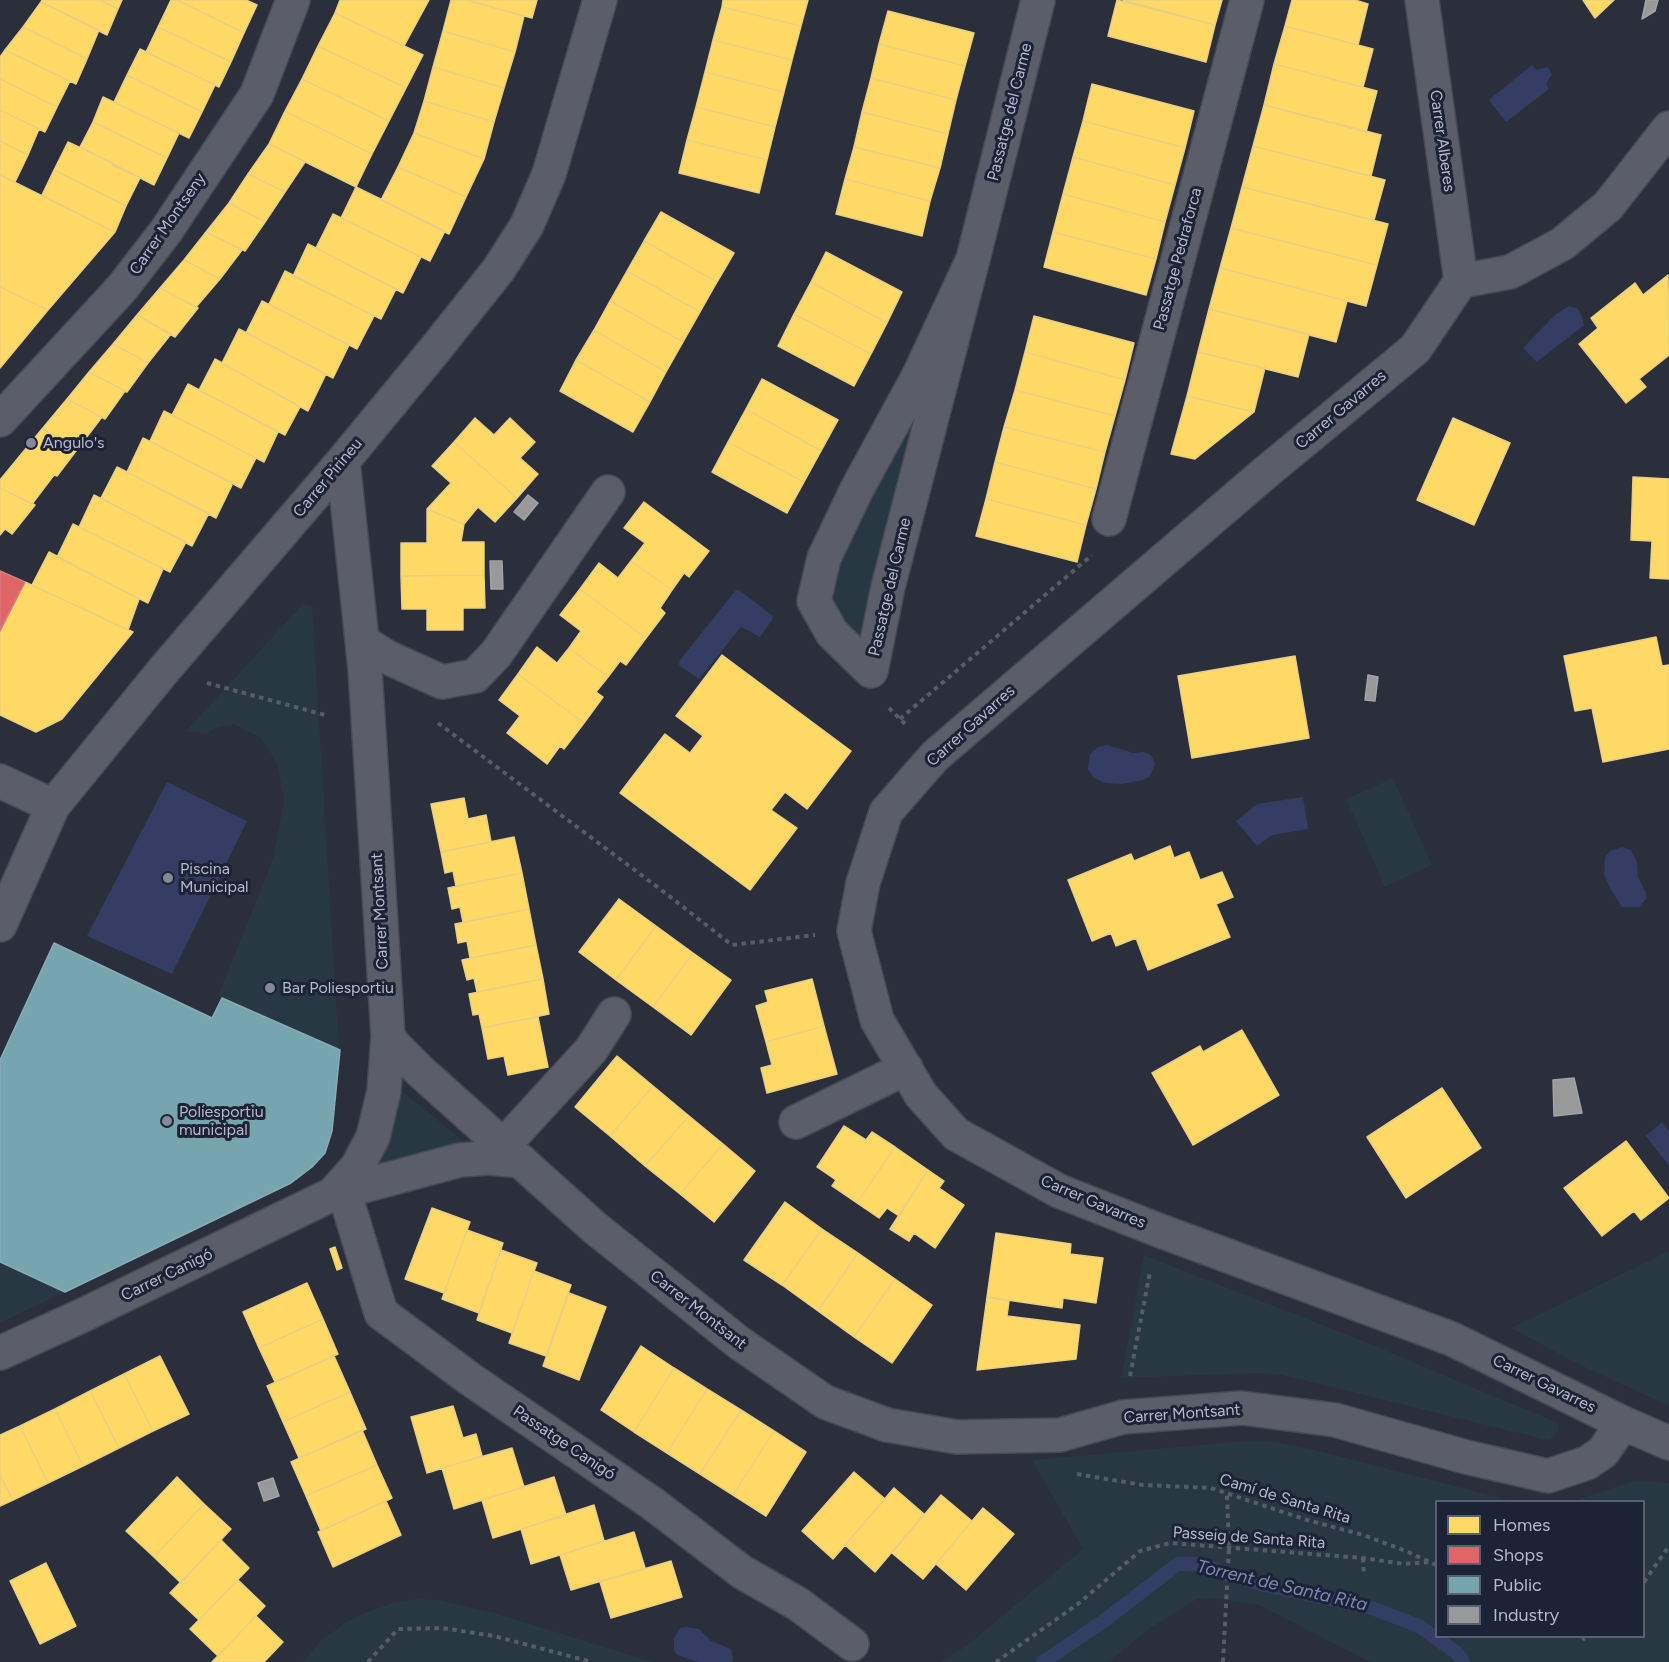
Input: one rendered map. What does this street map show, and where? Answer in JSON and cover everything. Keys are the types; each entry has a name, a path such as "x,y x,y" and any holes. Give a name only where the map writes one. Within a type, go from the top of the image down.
{"street":[{"name":"Carrer Montseny","path":"0,420 122,288 166,231 257,94 293,0"},
{"name":"Carrer Pirineu","path":"0,926 53,806 163,671 343,461 499,269 528,225 549,174 600,0"},
{"name":"Passatge del Carme","path":"871,671 888,587 1038,0"},
{"name":"Passatge Pedraforca","path":"1109,519 1247,0"},
{"name":"Carrer Alberes","path":"1422,0 1461,281"},
{"path":"1461,281 1510,272 1562,244 1608,206 1669,128"},
{"name":"Passatge del Carme","path":"871,671 832,633 814,601 825,558 857,489 919,375 973,259"},
{"name":"Carrer Gavarres","path":"1461,281 1415,349 1265,473 934,756 886,812 862,883 854,931 877,1020 921,1095 956,1134 1059,1191 1452,1339 1623,1423 1669,1443"},
{"name":"Carrer Montsant","path":"343,461 363,642 388,1036 420,1071 595,1228 738,1342 825,1402 887,1425 957,1437 1060,1435 1123,1417 1242,1408 1335,1420 1466,1457 1548,1476 1587,1463 1603,1452 1623,1423"},
{"path":"363,642 387,657 442,682 475,676 496,654 608,492"},
{"path":"0,781 53,806"},
{"path":"512,1153 571,1073 591,1050 614,1014"},
{"name":"Carrer Canigó","path":"338,1193 357,1167 373,1137 384,1091 388,1036"},
{"path":"796,1122 906,1068"},
{"name":"Carrer Canigó","path":"0,1353 338,1193 460,1160 489,1158 512,1153"},
{"name":"Passatge Canigó","path":"338,1193 365,1262 381,1313 470,1379 653,1504 742,1572 798,1604 852,1644"}],"path":[{"path":"900,719 1092,556 1109,519"},
{"path":"163,671 325,715"},
{"path":"871,671 878,696 934,756"},
{"path":"432,719 732,945 854,931"},
{"path":"1123,1417 1158,1230"},
{"name":"Camí de Santa Rita","path":"1032,1436 1031,1446 1080,1475 1143,1485 1211,1488 1227,1495 1363,1535 1435,1564"},
{"path":"1223,1662 1229,1548 1227,1495"},
{"name":"Passeig de Santa Rita","path":"996,1662 1078,1604 1140,1551 1170,1543 1363,1558 1404,1564 1431,1562"},
{"path":"1645,1581 1669,1546"},
{"path":"1363,1558 1364,1576"},
{"path":"368,1662 398,1629 442,1628 494,1636 592,1662"}],"shaded area":[{"path":"917,409 863,645 834,612 831,586 843,551"},
{"path":"303,604 312,606 339,1050 218,996 273,859 284,800 277,763 261,738 233,724 216,728 206,734 186,731"},
{"path":"1393,778 1432,865 1385,887 1346,799"},
{"path":"402,1091 467,1144 414,1155 372,1169 392,1123"},
{"path":"1669,1251 1669,1406 1574,1362 1511,1328"},
{"path":"1144,1255 1353,1337 1558,1423 1558,1431 1550,1440 1543,1439 1282,1375 1257,1373 1121,1378"},
{"path":"0,1262 65,1292 0,1323"},
{"path":"1268,1441 1311,1449 1509,1500 1435,1500 1435,1638 1645,1638 1645,1500 1577,1500 1631,1482 1669,1483 1669,1662 1370,1662 1259,1605 1212,1598 1197,1599 1150,1628 1109,1662 940,1662 966,1646 1083,1549 1034,1464 1034,1460 1233,1442"},
{"path":"417,1599 439,1600 494,1613 653,1662 303,1662 319,1642 345,1623 393,1603"}],"water":[{"path":"1532,65 1536,70 1548,67 1552,74 1546,84 1549,89 1506,122 1489,100"},
{"path":"1569,306 1577,308 1584,325 1537,362 1523,348 1556,314"},
{"path":"736,590 773,616 772,620 760,637 741,627 699,679 679,665 680,660"},
{"path":"1107,745 1133,753 1144,752 1151,755 1155,764 1150,776 1143,780 1122,784 1105,783 1094,778 1088,769 1090,754 1098,747"},
{"name":"Piscina Municipal","path":"167,782 247,821 172,974 87,936"},
{"path":"1303,797 1308,829 1272,835 1257,846 1236,821 1257,804"},
{"path":"1622,847 1631,850 1637,862 1638,877 1646,893 1646,899 1639,907 1622,907 1604,874 1605,858 1610,851"},
{"path":"1662,1122 1669,1131 1669,1166 1646,1136"},
{"path":"680,1628 699,1629 711,1641 731,1649 732,1662 698,1662 677,1655 674,1650 674,1638"}],"building: Homes":[{"path":"42,0 100,0 118,9 107,35 41,2"},
{"path":"100,0 122,0 118,9"},
{"path":"171,0 177,0 244,33 231,62 158,27"},
{"path":"177,0 246,0 257,5 244,33"},
{"path":"340,0 429,0 404,46 335,13"},
{"path":"451,0 466,0 524,16 515,52 443,31"},
{"path":"466,0 537,0 532,18"},
{"path":"723,0 808,0 801,26 722,7"},
{"path":"1117,0 1215,25 1206,62 1108,36"},
{"path":"1123,0 1222,0 1215,25"},
{"path":"1292,0 1355,0 1368,4 1358,45 1285,26"},
{"path":"1583,0 1614,0 1595,18"},
{"path":"41,2 99,30 87,59 23,27"},
{"path":"722,7 801,26 792,60 713,40"},
{"path":"888,11 974,33 965,66 879,44"},
{"path":"335,13 423,55 406,88 318,46"},
{"path":"1285,26 1373,49 1363,87 1274,64"},
{"path":"23,27 87,59 76,84 5,50"},
{"path":"158,27 231,62 219,87 146,52"},
{"path":"443,31 515,52 504,88 433,67"},
{"path":"713,40 792,60 784,92 705,72"},
{"path":"879,44 965,66 956,100 871,78"},
{"path":"318,46 406,88 389,121 302,79"},
{"path":"140,49 215,85 202,112 127,75"},
{"path":"5,50 70,81 57,107 0,79 0,57"},
{"path":"1274,64 1377,91 1366,132 1264,105"},
{"path":"433,67 504,88 494,122 424,101"},
{"path":"705,72 784,92 775,127 696,107"},
{"path":"127,75 202,112 189,138 114,102"},
{"path":"871,78 956,100 948,134 862,112"},
{"path":"0,79 57,107 45,132 0,110"},
{"path":"302,79 389,121 372,154 285,111"},
{"path":"1092,84 1194,111 1185,148 1083,121"},
{"path":"103,97 179,133 167,158 93,122"},
{"path":"424,101 494,122 484,159 414,133"},
{"path":"1264,105 1381,135 1371,176 1253,146"},
{"path":"696,107 775,127 767,160 687,140"},
{"path":"0,110 39,129 28,155 0,141"},
{"path":"285,111 372,154 356,187 269,144"},
{"path":"862,112 948,134 940,168 854,147"},
{"path":"1083,121 1185,148 1175,185 1073,157"},
{"path":"93,122 167,158 154,185 80,147"},
{"path":"414,133 484,159 466,197 398,167"},
{"path":"687,140 767,160 759,193 679,173"},
{"path":"0,141 28,155 15,182 0,175"},
{"path":"68,142 140,178 126,206 54,170"},
{"path":"269,144 305,162 285,192 248,174"},
{"path":"1253,146 1385,180 1374,220 1242,187"},
{"path":"854,147 940,168 930,201 845,179"},
{"path":"1073,157 1175,185 1165,222 1063,194"},
{"path":"398,167 466,197 449,234 381,200"},
{"path":"54,170 126,206 115,232 42,195"},
{"path":"248,174 285,192 265,222 229,203"},
{"path":"0,175 115,232 48,310 0,287"},
{"path":"845,179 930,201 922,236 836,214"},
{"path":"356,187 445,231 430,261 341,218"},
{"path":"1242,187 1388,224 1377,265 1231,228"},
{"path":"1063,194 1165,222 1156,259 1053,232"},
{"path":"229,203 265,222 245,251 206,232"},
{"path":"661,212 734,253 717,282 644,241"},
{"path":"333,214 421,257 403,293 316,248"},
{"path":"1231,228 1377,265 1366,306 1220,268"},
{"path":"206,232 242,250 220,279 184,260"},
{"path":"1053,232 1156,259 1146,295 1044,267"},
{"path":"644,241 717,282 700,312 627,271"},
{"path":"308,244 396,289 381,319 293,276"},
{"path":"826,252 902,292 887,323 811,282"},
{"path":"184,260 220,279 196,307 160,288"},
{"path":"1220,268 1347,301 1336,342 1209,309"},
{"path":"285,271 374,316 357,349 269,304"},
{"path":"627,271 700,312 683,342 610,301"},
{"path":"1668,275 1669,355 1639,379 1646,387 1626,403 1579,344 1598,328 1591,318 1635,283 1643,295"},
{"path":"811,282 887,323 871,354 794,314"},
{"path":"0,287 48,310 0,368"},
{"path":"160,288 198,308 175,337 137,315"},
{"path":"262,301 349,345 333,378 246,333"},
{"path":"610,301 683,342 666,372 594,330"},
{"path":"1209,309 1309,334 1298,377 1198,352"},
{"path":"794,314 871,354 854,386 778,346"},
{"path":"137,315 171,334 148,363 113,344"},
{"path":"1034,316 1134,343 1125,380 1025,352"},
{"path":"239,329 326,374 308,411 222,363"},
{"path":"594,330 666,372 650,402 576,360"},
{"path":"113,344 148,363 127,392 89,372"},
{"path":"1025,352 1125,380 1115,416 1015,390"},
{"path":"1198,352 1265,368 1254,412 1187,396"},
{"path":"215,359 300,407 285,435 199,390"},
{"path":"576,360 650,402 633,432 560,391"},
{"path":"89,372 125,391 105,419 67,399"},
{"path":"762,379 838,420 821,451 746,409"},
{"path":"188,384 278,432 264,462 172,415"},
{"path":"1015,390 1115,416 1105,452 1004,427"},
{"path":"1187,396 1254,412 1195,459 1171,454"},
{"path":"67,399 102,417 79,447 42,429"},
{"path":"746,409 821,451 804,482 728,442"},
{"path":"164,411 256,458 241,488 150,441"},
{"path":"475,418 494,435 510,418 535,442 520,458 538,474 517,498 454,442"},
{"path":"1453,418 1510,443 1474,525 1417,500"},
{"path":"1004,427 1105,452 1096,489 995,462"},
{"path":"42,429 79,447 32,504 0,488 0,480"},
{"path":"143,438 233,483 216,518 127,472"},
{"path":"454,442 517,498 495,522 478,507 464,524 427,509 451,483 432,466"},
{"path":"728,442 804,482 787,513 712,472"},
{"path":"995,462 1096,489 1086,525 986,499"},
{"path":"117,467 209,513 192,546 101,498"},
{"path":"1633,477 1669,479 1669,579 1650,578 1652,541 1631,540"},
{"path":"0,488 35,505 12,534 5,529 0,535"},
{"path":"94,495 186,542 170,572 79,527"},
{"path":"986,499 1086,525 1077,562 976,536"},
{"path":"644,502 709,551 689,577 684,573 672,590 631,561 645,543 624,528"},
{"path":"427,509 464,524 461,542 484,542 484,575 401,576 401,543 427,543"},
{"path":"73,524 163,569 148,603 57,557"},
{"path":"49,552 139,599 128,630 32,585"},
{"path":"631,561 672,590 660,608 665,613 646,638 580,589 599,563 618,578"},
{"path":"484,575 485,608 463,608 463,630 427,630 427,609 402,609 401,576"},
{"path":"25,582 133,632 62,719 36,732 0,715 0,631"},
{"path":"580,589 646,638 626,665 620,661 608,677 569,648 581,631 560,615"},
{"path":"1656,637 1662,666 1669,665 1669,749 1603,762 1592,708 1575,711 1564,656"},
{"path":"537,647 557,663 569,648 608,677 596,692 603,697 584,723 518,674"},
{"path":"722,655 851,751 807,809 785,792 771,810 797,828 750,890 620,793 665,734 690,753 703,736 676,716"},
{"path":"1295,656 1309,738 1192,758 1178,676"},
{"path":"518,674 584,723 564,749 560,746 547,764 507,733 520,716 499,700"},
{"path":"464,798 468,819 486,815 491,842 441,852 431,804"},
{"path":"514,837 522,873 456,886 453,871 445,873 441,852"},
{"path":"1170,846 1174,858 1189,852 1200,880 1222,872 1233,897 1216,904 1230,937 1148,970 1136,938 1116,946 1111,933 1092,941 1068,880 1131,854 1134,861"},
{"path":"522,873 529,909 463,922 460,907 452,909 448,888"},
{"path":"619,899 656,926 616,980 579,952"},
{"path":"529,909 536,945 470,958 467,941 458,943 455,924"},
{"path":"656,926 693,953 653,1007 616,980"},
{"path":"536,945 543,979 477,992 474,978 467,980 462,960"},
{"path":"693,953 731,980 691,1035 653,1007"},
{"path":"543,979 549,1014 482,1028 479,1014 473,1015 469,994"},
{"path":"812,979 824,1026 766,1042 756,1006 768,1002 765,991"},
{"path":"538,1017 548,1067 508,1075 504,1056 488,1059 482,1028"},
{"path":"824,1026 837,1074 767,1093 761,1068 772,1065 766,1042"},
{"path":"1242,1030 1279,1095 1193,1145 1152,1073 1200,1046 1203,1052"},
{"path":"617,1056 653,1086 610,1136 575,1107"},
{"path":"653,1086 689,1116 645,1166 610,1136"},
{"path":"1442,1088 1481,1148 1406,1198 1367,1137"},
{"path":"689,1116 723,1144 680,1194 645,1166"},
{"path":"844,1126 866,1140 872,1132 895,1147 857,1203 832,1186 836,1180 817,1167"},
{"path":"1626,1141 1669,1198 1641,1220 1634,1211 1602,1236 1564,1188"},
{"path":"723,1144 755,1171 714,1222 680,1194"},
{"path":"895,1147 928,1170 899,1216 887,1208 879,1218 857,1203"},
{"path":"928,1170 944,1181 939,1188 964,1205 935,1248 914,1233 909,1241 890,1229"},
{"path":"785,1202 822,1229 782,1285 744,1260"},
{"path":"432,1208 470,1222 444,1293 405,1279"},
{"path":"822,1229 858,1253 818,1311 782,1285"},
{"path":"467,1230 503,1243 479,1313 442,1299"},
{"path":"996,1233 1071,1244 1070,1254 1103,1258 1096,1303 1063,1298 1062,1308 987,1297"},
{"path":"335,1247 342,1268 337,1270 330,1249"},
{"path":"501,1250 537,1263 512,1333 477,1320"},
{"path":"858,1253 895,1279 854,1337 818,1311"},
{"path":"534,1271 571,1285 546,1356 509,1343"},
{"path":"895,1279 932,1305 892,1363 854,1337"},
{"path":"307,1283 323,1319 259,1348 243,1312"},
{"path":"569,1293 606,1307 579,1380 543,1366"},
{"path":"987,1297 1009,1301 1007,1316 1080,1325 1076,1359 977,1370"},
{"path":"323,1319 338,1354 275,1382 259,1348"},
{"path":"641,1346 674,1368 634,1432 601,1410"},
{"path":"160,1356 189,1414 153,1431 124,1374"},
{"path":"334,1356 350,1392 283,1422 267,1386"},
{"path":"674,1368 707,1389 667,1453 634,1432"},
{"path":"124,1374 153,1431 119,1448 90,1391"},
{"path":"707,1389 741,1410 700,1474 667,1453"},
{"path":"90,1391 119,1448 83,1466 55,1409"},
{"path":"350,1392 366,1429 299,1458 283,1422"},
{"path":"453,1406 463,1438 476,1434 482,1456 427,1473 411,1417"},
{"path":"55,1409 83,1466 48,1483 20,1426"},
{"path":"741,1410 774,1431 733,1495 700,1474"},
{"path":"20,1426 48,1483 13,1500 0,1475 0,1435"},
{"path":"362,1430 377,1465 306,1496 291,1462"},
{"path":"774,1431 806,1452 766,1516 733,1495"},
{"path":"512,1448 524,1487 454,1509 442,1468"},
{"path":"377,1465 392,1498 321,1531 306,1496"},
{"path":"854,1472 885,1499 833,1559 802,1531"},
{"path":"0,1475 13,1500 0,1506"},
{"path":"177,1477 204,1504 154,1557 126,1531"},
{"path":"554,1477 566,1515 493,1538 482,1500"},
{"path":"894,1488 924,1514 875,1572 845,1545"},
{"path":"941,1495 972,1521 923,1579 892,1553"},
{"path":"386,1501 401,1535 333,1567 318,1532"},
{"path":"204,1504 231,1529 181,1583 154,1557"},
{"path":"594,1505 604,1541 531,1564 521,1529"},
{"path":"983,1508 1014,1534 966,1590 936,1564"},
{"path":"634,1532 645,1568 571,1590 560,1555"},
{"path":"221,1540 249,1568 199,1620 170,1593"},
{"path":"671,1561 682,1597 611,1618 600,1582"},
{"path":"46,1563 76,1626 40,1644 10,1581"},
{"path":"238,1580 265,1606 218,1656 190,1629"},
{"path":"256,1616 283,1642 264,1662 212,1662"}],"building: Shops":[{"path":"0,571 25,582 0,631"}],"building: Public":[{"name":"Poliesportiu municipal","path":"54,943 212,1018 222,998 340,1050 332,1131 325,1153 312,1167 291,1183 65,1292 0,1262 0,1060"}],"building: Industry":[{"path":"1646,0 1658,0 1655,11 1642,19"},
{"path":"528,495 538,503 524,520 514,512"},
{"path":"490,561 502,561 503,589 491,589"},
{"path":"1368,675 1378,677 1375,701 1365,700"},
{"path":"1574,1078 1582,1113 1554,1116 1553,1080"},
{"path":"273,1478 279,1496 264,1501 258,1483"}],"waterway":[{"name":"Torrent de Santa Rita","path":"1043,1662 1105,1620 1178,1564 1198,1564 1264,1585 1372,1608 1419,1626 1435,1637"},
{"name":"Torrent de Santa Rita","path":"1436,1638 1457,1653 1463,1662"}],"place":[{"name":"Angulo's","path":"31,443"},
{"name":"Piscina Municipal","path":"168,878"},
{"name":"Bar Poliesportiu","path":"270,988"},
{"name":"Poliesportiu municipal","path":"167,1121"}]}
